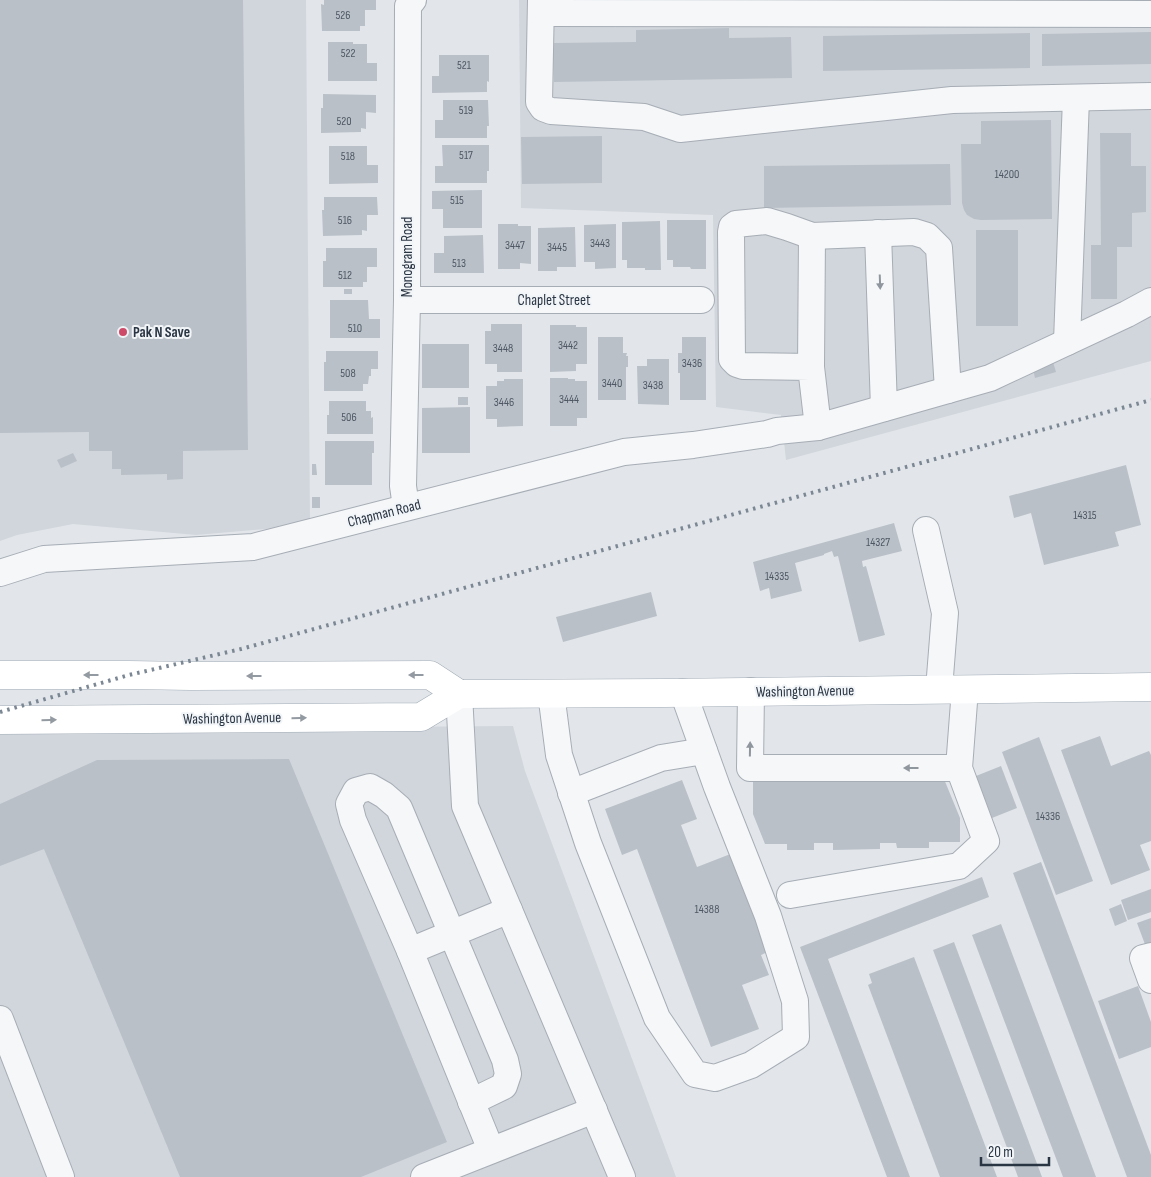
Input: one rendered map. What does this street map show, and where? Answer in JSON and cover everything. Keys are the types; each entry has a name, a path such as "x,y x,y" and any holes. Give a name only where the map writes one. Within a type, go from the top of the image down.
{"main road":[{"path":"0,675 430,675 459,694"},
{"name":"Washington Avenue","path":"0,720 421,717 459,694 1151,687"}],"street":[{"name":"Monogram Road","path":"406,507 403,486 411,3"},
{"path":"1151,14 541,6 539,102 543,108 551,111 644,117 680,129 952,100 1151,96"},
{"path":"1067,342 1076,98"},
{"path":"811,367 743,366 737,364 732,359 731,232 732,227 736,224 767,221 812,236 914,232 927,236 939,248 948,390"},
{"path":"878,233 884,408"},
{"path":"812,236 811,367 818,427"},
{"name":"Chaplet Street","path":"406,300 701,300"},
{"name":"Chapman Road","path":"0,573 44,559 253,547 624,452 693,445 777,431 818,427 990,378 1151,301"},
{"path":"926,530 945,613 938,689"},
{"path":"790,895 959,866 986,841 959,768 966,689"},
{"path":"751,691 750,768 959,768"},
{"path":"551,693 559,754 588,843 657,1018 696,1074 715,1078 751,1065 796,1037 795,1001 768,916 717,787 683,692"},
{"path":"459,694 465,806 622,1177"},
{"path":"572,793 661,758 704,751"},
{"path":"472,1102 504,1086 508,1074 505,1060 399,808 384,795 370,788 356,791 349,804 353,820 410,951 491,1150"},
{"path":"410,951 509,910"},
{"path":"1151,956 1143,958 1151,980"},
{"path":"0,1019 61,1177"},
{"path":"424,1177 594,1110"}],"shaded area":[{"path":"0,0 306,0 310,525 196,535 73,524 17,535 0,541"},
{"path":"519,0 1151,0 1151,361 786,460 781,415 716,407 713,215 521,208"},
{"path":"513,726 525,771 676,1177 0,1177 0,730"}],"building":[{"path":"0,0 243,0 248,450 183,451 183,479 167,480 167,474 121,475 121,469 112,469 112,451 89,451 89,432 0,433"},
{"path":"324,0 376,0 376,10 365,10 365,26 360,26 360,31 322,31 321,4 324,5"},
{"path":"729,28 729,38 791,37 792,78 554,82 553,43 636,42 636,30"},
{"path":"1151,32 1151,64 1042,66 1042,34"},
{"path":"1030,33 1030,68 823,71 823,36"},
{"path":"328,42 367,44 367,63 377,63 377,81 328,81"},
{"path":"439,55 489,55 487,92 432,93 432,76 439,76"},
{"path":"323,94 376,95 376,113 366,112 366,129 361,128 361,132 321,133"},
{"path":"443,100 488,100 489,126 487,126 487,138 435,138 435,120 443,120"},
{"path":"1051,120 1052,219 981,220 967,215 962,203 961,144 981,144 981,121"},
{"path":"1100,133 1131,133 1131,166 1146,166 1146,212 1132,213 1132,247 1117,247 1117,299 1091,299 1091,245 1101,245"},
{"path":"602,136 602,183 522,184 521,137"},
{"path":"442,145 489,145 487,183 435,183 435,166 443,166"},
{"path":"329,146 367,146 367,165 378,165 378,183 329,184"},
{"path":"950,164 951,205 764,208 764,166"},
{"path":"482,190 482,228 443,228 443,209 432,209 432,191"},
{"path":"324,197 377,197 378,215 367,215 367,231 362,230 362,235 323,236 322,210 324,210"},
{"path":"667,220 706,220 706,269 673,267 673,260 667,260"},
{"path":"660,221 661,270 627,268 627,260 622,260 622,222"},
{"path":"498,224 531,226 531,264 520,263 520,269 498,269"},
{"path":"616,224 616,268 595,269 595,262 584,262 584,225"},
{"path":"575,227 576,267 557,267 557,271 538,271 538,228"},
{"path":"976,230 1018,230 1018,326 976,326"},
{"path":"483,235 484,273 434,273 434,253 444,253 444,236"},
{"path":"326,248 377,248 377,267 367,267 367,282 363,282 363,287 323,287 323,261 326,261"},
{"path":"344,289 352,289 352,294 344,294"},
{"path":"330,300 368,300 369,319 380,319 380,338 330,338"},
{"path":"491,324 522,324 522,372 497,372 497,364 485,364 485,331 491,331"},
{"path":"550,325 587,327 587,364 576,364 576,371 550,372"},
{"path":"598,337 623,337 623,353 627,353 626,356 628,356 626,400 598,400"},
{"path":"682,337 706,337 706,400 680,400 678,353 682,353"},
{"path":"422,344 469,344 469,388 422,388"},
{"path":"326,351 378,351 378,369 371,369 368,384 363,384 363,391 324,391"},
{"path":"647,359 669,359 669,405 638,404 637,366 647,366"},
{"path":"1053,362 1056,372 1035,378 1033,369"},
{"path":"550,378 587,381 587,418 577,418 577,426 550,426"},
{"path":"504,379 523,379 523,426 497,427 497,419 486,419 486,386 497,386 497,381 504,381"},
{"path":"458,397 468,397 468,405 458,405"},
{"path":"329,401 366,401 366,411 371,411 371,418 373,417 373,434 327,434"},
{"path":"470,407 470,453 422,453 422,408"},
{"path":"325,441 374,441 372,485 325,485"},
{"path":"73,453 77,461 61,468 57,460"},
{"path":"312,464 316,464 317,475 312,475"},
{"path":"1126,465 1141,525 1115,532 1119,546 1044,565 1031,513 1014,518 1009,496"},
{"path":"312,497 320,497 320,508 312,508"},
{"path":"894,523 902,551 862,561 863,567 866,566 885,635 859,642 838,556 834,557 832,551 795,563 802,591 771,599 769,588 760,591 753,562"},
{"path":"651,592 657,616 563,642 556,617"},
{"path":"1100,736 1111,766 1149,751 1151,755 1151,841 1140,845 1150,870 1111,885 1061,750"},
{"path":"1039,737 1093,881 1056,895 1002,752"},
{"path":"289,759 447,1142 361,1177 180,1177 44,849 0,866 0,804 97,760"},
{"path":"1001,766 1017,808 992,818 976,776"},
{"path":"944,779 960,818 960,842 929,842 929,848 897,848 896,843 880,843 880,849 833,850 833,843 814,843 814,850 787,850 787,844 765,844 753,814 753,781"},
{"path":"682,780 697,819 681,825 697,867 733,853 770,951 761,955 769,975 742,985 759,1029 711,1047 637,849 622,855 605,809"},
{"path":"1041,862 1151,1155 1151,1177 1127,1177 1013,873"},
{"path":"982,877 989,897 828,959 910,1177 887,1177 800,947"},
{"path":"1151,889 1151,912 1128,920 1121,900"},
{"path":"1121,904 1127,921 1115,926 1109,909"},
{"path":"1151,918 1151,945 1146,947 1137,923"},
{"path":"1001,924 1096,1177 1063,1177 972,935"},
{"path":"954,942 1042,1177 1018,1177 933,950"},
{"path":"914,957 997,1177 940,1177 868,985 872,983 869,974"},
{"path":"1138,986 1151,1022 1151,1047 1119,1059 1098,1001"}],"railway":[{"path":"0,712 129,675 241,649 1151,400"}],"place":[{"name":"Pak N Save","path":"123,332"}]}
